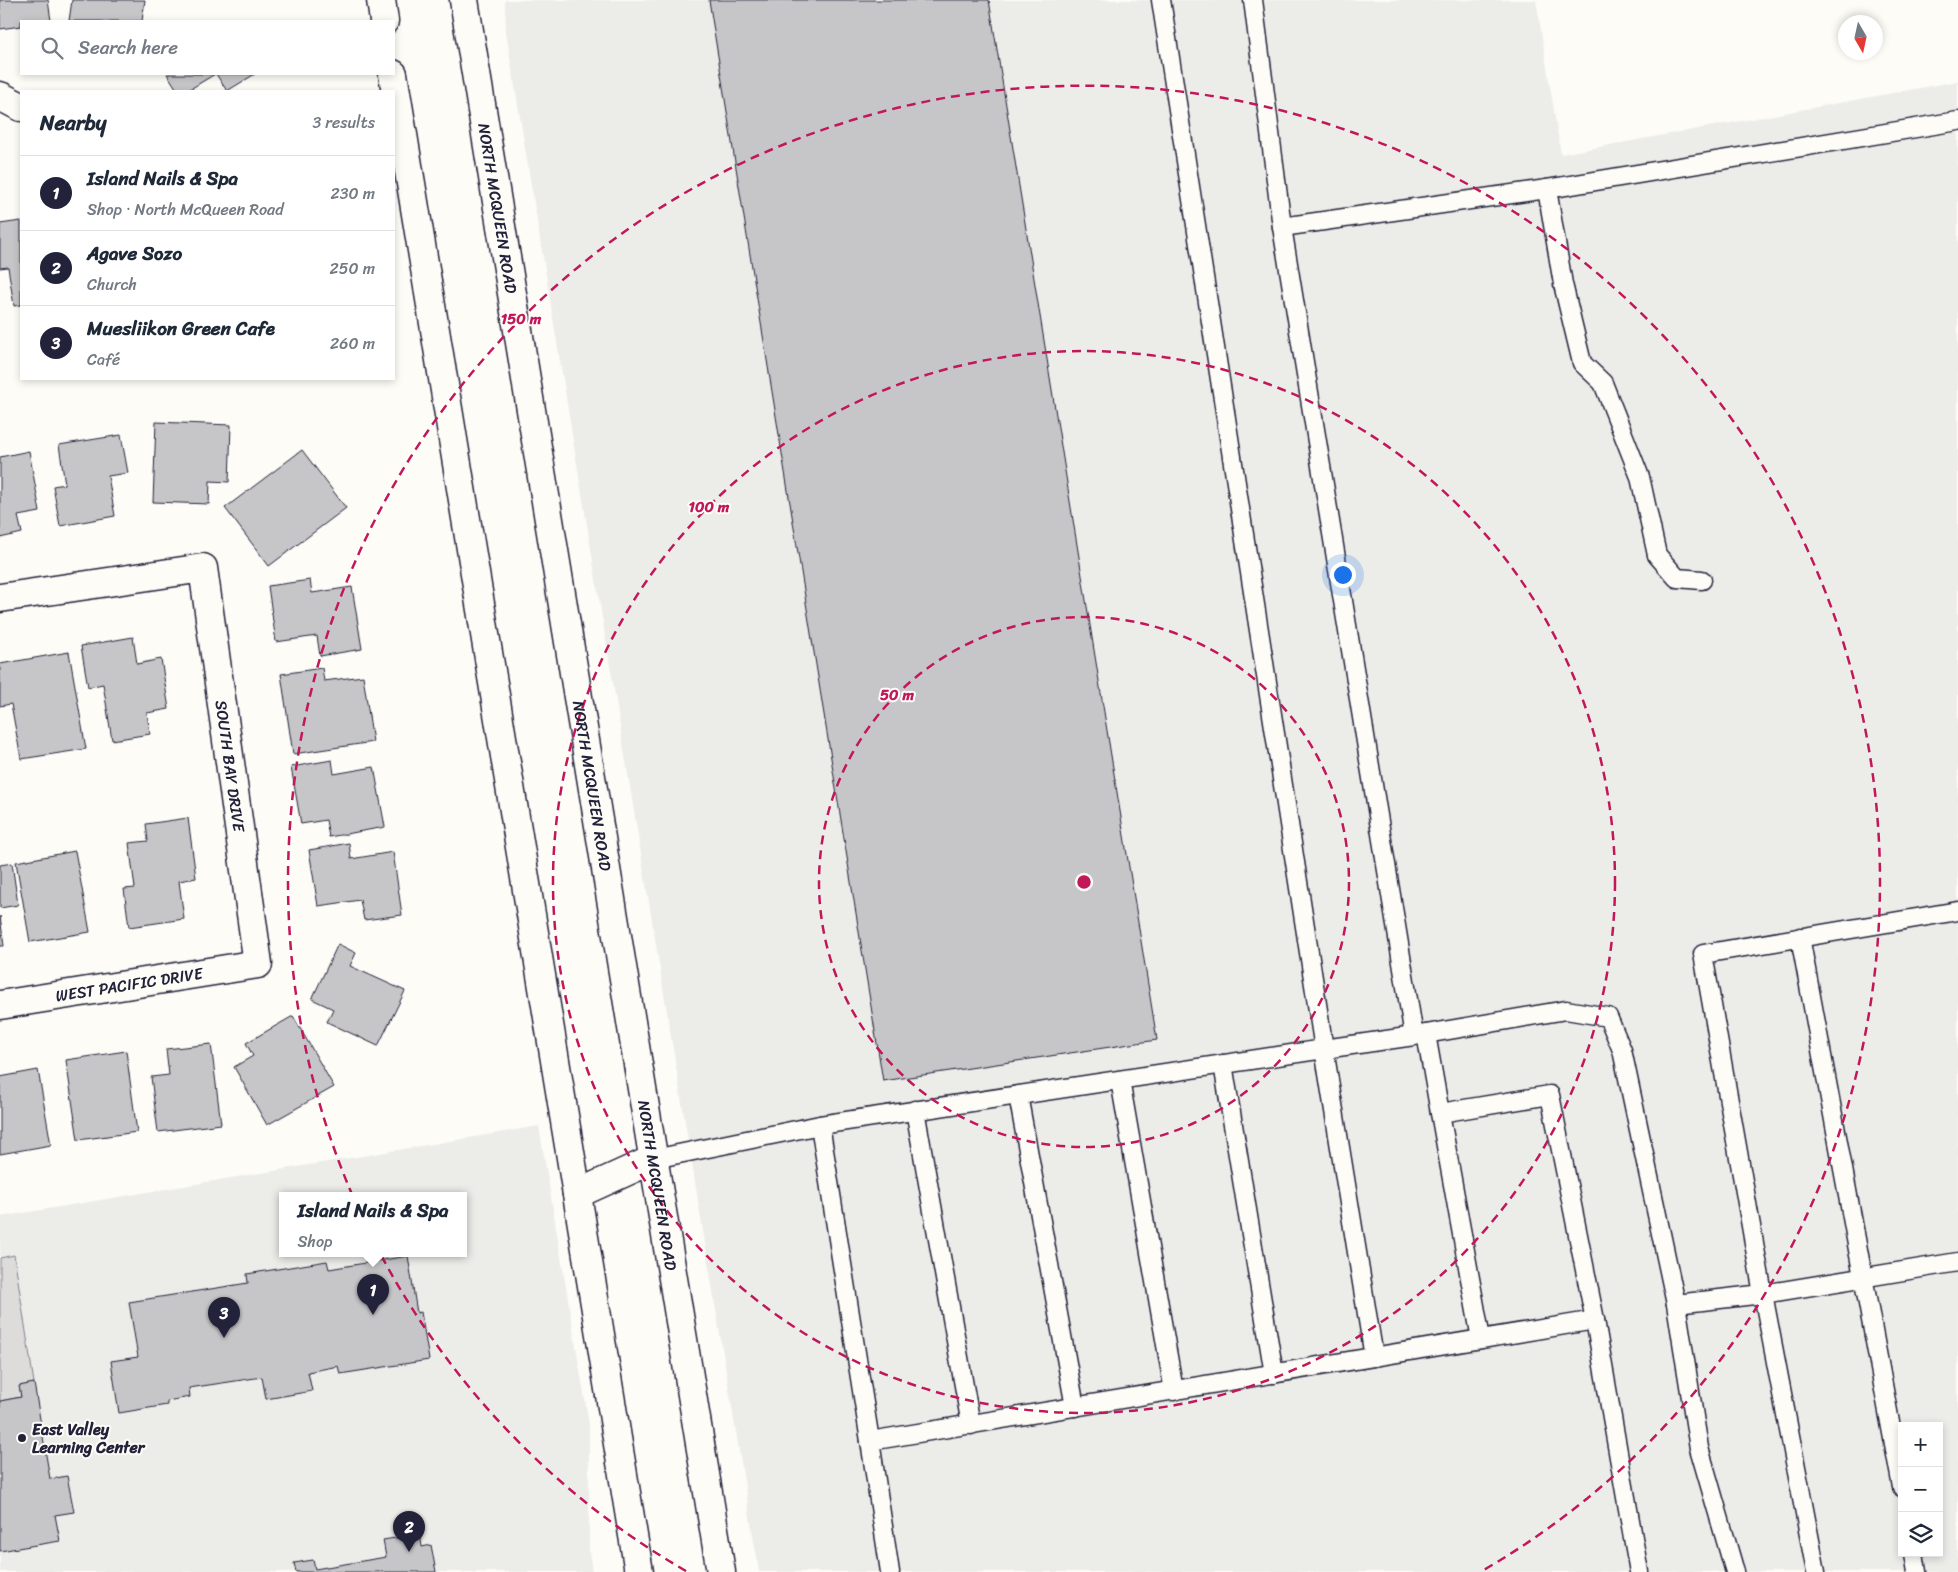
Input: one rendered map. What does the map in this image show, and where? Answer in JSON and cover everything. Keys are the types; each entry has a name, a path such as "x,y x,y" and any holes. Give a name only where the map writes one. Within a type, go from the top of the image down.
{"main road":[{"path":"381,0 384,20"},
{"name":"NORTH MCQUEEN ROAD","path":"464,0 721,1572"},
{"path":"393,75 639,1572"},
{"path":"0,96 20,106"},
{"name":"SOUTH BAY DRIVE","path":"0,598 203,568 258,964"},
{"name":"WEST PACIFIC DRIVE","path":"0,1005 258,964"},
{"path":"576,1194 654,1159"}],"lane":[{"path":"1161,0 1374,1357"},
{"path":"1252,0 1282,227 1420,1035 1440,1113 1481,1339"},
{"path":"1282,227 1547,189 1958,121"},
{"path":"1547,189 1563,284 1582,362 1603,383 1640,477 1657,555 1676,578 1702,580"},
{"path":"1816,1572 1763,1294 1703,954 1958,911"},
{"path":"1800,937 1898,1467"},
{"path":"654,1159 820,1125 1420,1035 1566,1010 1608,1017 1622,1050 1676,1304 1699,1448 1735,1572"},
{"path":"1222,1064 1274,1374"},
{"path":"1120,1080 1174,1391"},
{"path":"1018,1095 1075,1407"},
{"path":"1440,1113 1550,1095 1595,1320 1639,1572"},
{"path":"915,1110 971,1425"},
{"path":"820,1125 890,1572"},
{"path":"1676,1304 1763,1294 1958,1262"},
{"path":"870,1441 1595,1320"},
{"path":"1915,1557 1918,1572"}],"shaded area":[{"path":"505,0 1536,0 1561,154 1958,81 1958,1572 759,1572 506,32"},
{"path":"539,1126 589,1424 589,1551 592,1572 0,1572 0,1217"},
{"path":"14,1255 34,1383 20,1386 21,1397 0,1401 0,1258"}],"building":[{"path":"0,0 48,0 51,20 20,20 20,26 0,29"},
{"path":"72,0 145,0 142,20 69,20"},
{"path":"709,0 989,0 1157,1040 883,1081"},
{"path":"168,75 213,75 189,90 177,90"},
{"path":"217,75 253,75 229,90 226,90"},
{"path":"20,221 20,305 14,306 8,267 0,268 0,224"},
{"path":"156,422 231,425 229,482 210,481 209,504 153,502"},
{"path":"121,435 128,473 108,476 115,516 60,526 53,486 65,484 59,445"},
{"path":"302,450 346,508 269,566 225,508"},
{"path":"29,451 40,512 18,516 22,533 0,538 0,457"},
{"path":"310,580 312,593 352,587 362,649 320,656 317,636 276,642 268,586"},
{"path":"133,637 137,664 161,659 169,709 147,713 150,734 112,740 103,684 88,687 81,646"},
{"path":"69,652 86,749 21,759 11,704 0,706 0,664"},
{"path":"322,668 324,681 363,676 373,742 293,754 281,674"},
{"path":"332,760 334,774 374,767 385,827 329,837 326,820 301,824 291,767"},
{"path":"188,818 196,878 179,881 184,919 129,927 124,889 135,888 129,843 148,841 146,824"},
{"path":"349,843 351,859 393,852 402,915 364,920 360,900 318,906 309,850"},
{"path":"75,851 90,932 30,942 16,862"},
{"path":"12,863 18,905 0,908 0,865"},
{"path":"0,916 4,946 0,946"},
{"path":"338,944 356,953 350,966 405,991 378,1046 327,1022 333,1009 312,999"},
{"path":"293,1016 334,1087 267,1125 234,1067 253,1056 246,1043"},
{"path":"211,1044 221,1124 158,1132 151,1077 169,1075 166,1049"},
{"path":"126,1051 137,1132 78,1140 66,1060"},
{"path":"38,1070 51,1145 0,1154 0,1077"},
{"path":"408,1257 417,1313 421,1312 429,1360 340,1374 338,1366 308,1372 312,1391 266,1399 262,1377 189,1388 190,1397 167,1401 167,1405 119,1413 111,1361 138,1357 129,1302 248,1283 247,1274 327,1261 329,1269"},
{"name":"East Valley Learning Center","path":"34,1383 50,1479 67,1476 74,1512 55,1515 60,1541 0,1551 0,1401 21,1397 19,1386"},
{"path":"420,1534 422,1547 431,1545 436,1572 296,1572 294,1563 313,1560 315,1569 386,1557 383,1540"}],"place":[{"name":"Island Nails & Spa","path":"373,1315"},
{"name":"Muesliikon Green Cafe","path":"224,1338"},
{"name":"East Valley Learning Center","path":"22,1438"},
{"name":"Agave Sozo","path":"409,1552"}]}
